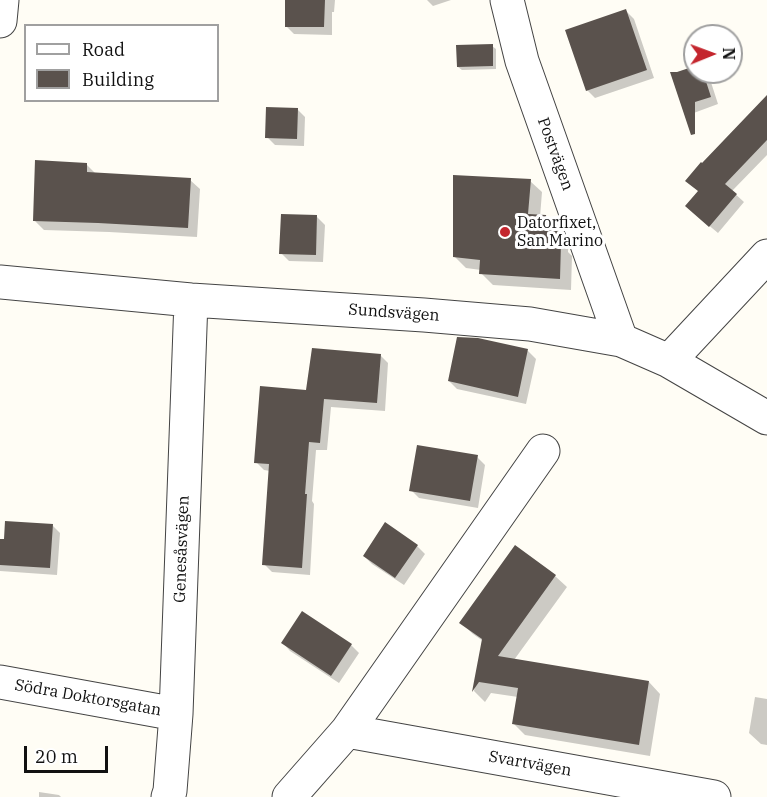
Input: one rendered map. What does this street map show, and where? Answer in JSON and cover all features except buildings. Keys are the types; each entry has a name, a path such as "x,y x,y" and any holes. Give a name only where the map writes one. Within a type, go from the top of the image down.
{"street":[{"path":"0,21 2,0"},
{"name":"Postvägen","path":"507,0 522,61 621,340"},
{"path":"669,361 767,256"},
{"name":"Sundsvägen","path":"0,282 191,300 530,324 621,340 669,361 767,418"},
{"name":"Genesåsvägen","path":"168,797 176,714 191,300"},
{"path":"289,797 347,731 543,451"},
{"name":"Södra Doktorsgatan","path":"0,682 176,714"},
{"name":"Svartvägen","path":"347,731 714,797"}],"place":[{"name":"Datorfixet, San Marino","path":"505,232"}]}
